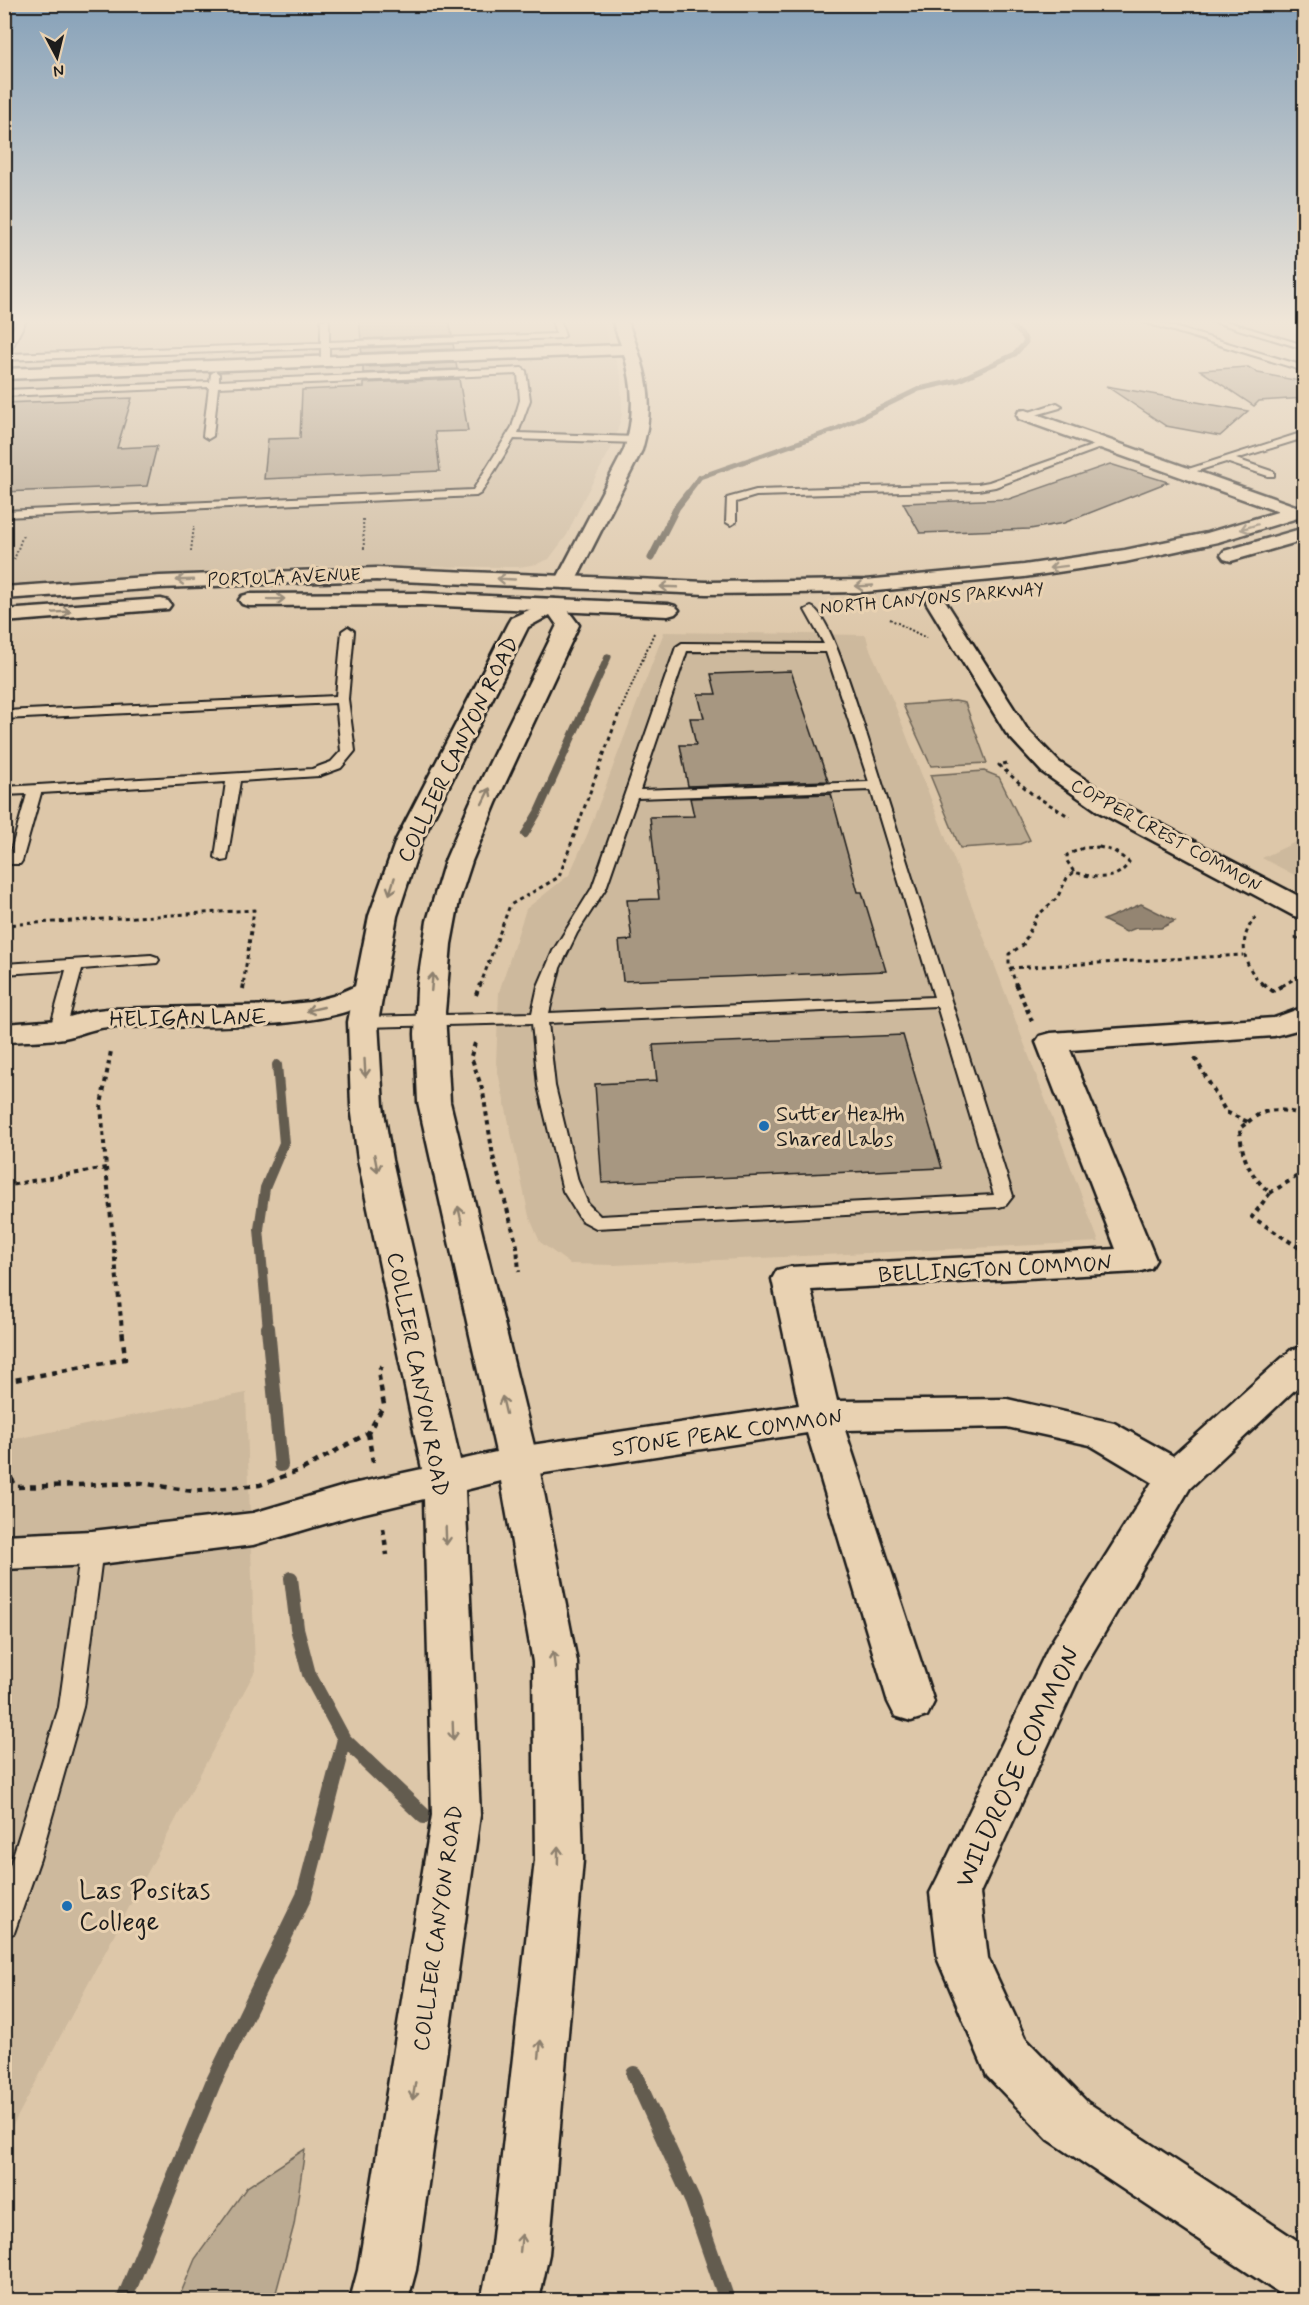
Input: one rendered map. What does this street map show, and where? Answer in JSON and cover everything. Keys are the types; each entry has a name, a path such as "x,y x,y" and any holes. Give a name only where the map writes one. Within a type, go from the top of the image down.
{"street":[{"path":"640,428 637,440 559,594 663,610 685,610"},
{"path":"1060,428 1302,512"},
{"name":"NORTH CANYONS PARKWAY","path":"559,594 865,586 933,581 1067,565 1162,549 1302,512"},
{"path":"1211,559 1305,534"},
{"name":"PORTOLA AVENUE","path":"4,593 160,582 376,574 559,594"},
{"name":"PORTOLA AVENUE","path":"228,600 559,594"},
{"name":"COLLIER CANYON ROAD","path":"379,2301 387,2270 456,1815 444,1478 375,1160 367,1106 366,1005 383,916 394,879 425,805 519,623 559,594 568,625 464,844 441,919 434,958 428,1021 428,1053 434,1102 518,1462 555,1662 559,1860 520,2254 510,2301"},
{"name":"COPPER CREST COMMON","path":"935,601 1018,733 1032,751 1053,770 1079,790 1112,809 1305,910"},
{"name":"PORTOLA AVENUE","path":"4,616 186,603"},
{"name":"HELIGAN LANE","path":"4,1033 60,1029 90,1020 107,1018 282,1014 312,1011 344,1002 366,1005"},
{"path":"1050,1042 1274,1027 1294,1022 1305,1016"},
{"name":"BELLINGTON COMMON","path":"821,1416 790,1280 1138,1260 1050,1042"},
{"name":"WILDROSE COMMON","path":"1305,1360 1176,1477 1065,1659 955,1893 963,1960 1006,2057 1068,2121 1305,2278"},
{"name":"STONE PEAK COMMON","path":"4,1552 92,1548 253,1529 348,1501 518,1462 821,1416 1007,1413 1100,1433 1176,1477"},
{"path":"821,1416 910,1702"}],"lane":[{"path":"208,436 209,428"},
{"path":"4,514 476,493 513,436 516,428"},
{"path":"1184,472 1305,435"},
{"path":"513,436 637,440"},
{"path":"731,522 731,500 740,496 756,493 978,487 991,485 1106,444"},
{"path":"1227,459 1272,474"},
{"path":"811,610 831,648 877,786 1004,1196 999,1201 596,1222 585,1215 574,1198 547,1094 540,1018 551,972 578,916 598,888 682,647 831,648"},
{"path":"4,791 314,773 336,765 348,752 342,699 348,631"},
{"path":"4,715 342,699"},
{"path":"222,857 234,777"},
{"path":"631,794 877,786"},
{"path":"15,861 35,789"},
{"path":"4,969 151,960"},
{"path":"60,1029 75,964"},
{"path":"366,1005 428,1021 944,1001"},
{"path":"4,1924 27,1859 71,1707 92,1548"}],"path":[{"path":"362,498 364,555"},
{"path":"428,1021 475,998 510,905 559,878 610,734 663,610"},
{"path":"1095,845 1115,851 1129,862 1125,870 1117,876 1099,878 1074,872 1067,861 1067,855 1080,848 1095,845"},
{"path":"1050,1042 1028,1016 1010,968 1009,954 1023,945 1037,916 1057,898 1066,878 1074,872"},
{"path":"4,925 254,910 243,990"},
{"path":"1266,922 1256,916 1250,923 1243,944 1243,955 1247,968 1273,991 1305,973"},
{"path":"1285,932 1305,942"},
{"path":"1010,968 1243,955"},
{"path":"1179,1034 1226,1112 1248,1122"},
{"path":"479,1036 471,1056 483,1092 493,1155 517,1246 519,1272"},
{"path":"4,1382 125,1359 101,1105 111,1051"},
{"path":"1270,1193 1254,1179 1241,1154 1240,1128 1257,1112 1273,1107 1305,1115"},
{"path":"4,1186 106,1168"},
{"path":"1305,1172 1270,1193 1252,1217 1305,1251"},
{"path":"4,1468 17,1487 141,1483 192,1491 260,1485 303,1469 368,1433 384,1405 378,1371"}],"shaded area":[{"path":"5,428 618,428 614,443 567,535 549,559 537,564 519,567 321,566 5,584"},
{"path":"664,632 866,635 1099,1242 615,1265 570,1264 540,1242 529,1216 496,1063 499,992 526,909 569,875 588,833"},
{"path":"955,701 965,703 987,763 931,766 903,705"},
{"path":"984,771 999,777 1030,840 1020,844 960,848 930,775"},
{"path":"1304,838 1304,880 1262,858"},
{"path":"1141,904 1175,921 1161,928 1136,928 1126,932 1103,920"},
{"name":"Las Positas College","path":"246,1393 255,1671 5,2140 5,1441"},
{"path":"305,2149 294,2225 274,2300 178,2300 195,2259 247,2187"}],"building":[{"path":"4,428 123,428 117,448 157,446 147,486 4,492"},
{"path":"300,428 467,428 468,431 435,432 440,471 264,479 268,439 300,438"},
{"path":"1174,428 1229,428 1220,436"},
{"path":"1110,464 1168,482 1064,523 1030,529 920,533 903,503 1009,499"},
{"path":"791,671 828,781 688,786 680,745 696,745 690,718 704,718 698,694 716,694 711,674"},
{"path":"831,794 858,892 862,892 886,971 623,981 619,941 632,940 627,900 659,899 650,817 694,816 690,798"},
{"name":"Sutter Health Shared Labs","path":"903,1035 942,1168 602,1183 595,1084 657,1081 653,1045"}],"waterway":[{"path":"687,494 700,477 840,428"},
{"path":"651,558 677,507 688,493"},
{"path":"583,712 608,657"},
{"path":"525,834 538,812 584,710"},
{"path":"268,1330 259,1229 265,1188 284,1143 277,1065"},
{"path":"268,1328 281,1465"},
{"path":"291,1578 297,1628 309,1674 344,1739"},
{"path":"338,1762 344,1739"},
{"path":"344,1739 368,1762"},
{"path":"124,2300 213,2083 304,1896 339,1761"},
{"path":"366,1761 424,1816"},
{"path":"634,2074 693,2202 727,2300"}],"place":[{"name":"Sutter Health Shared Labs","path":"764,1126"},
{"name":"Las Positas College","path":"67,1906"}]}
